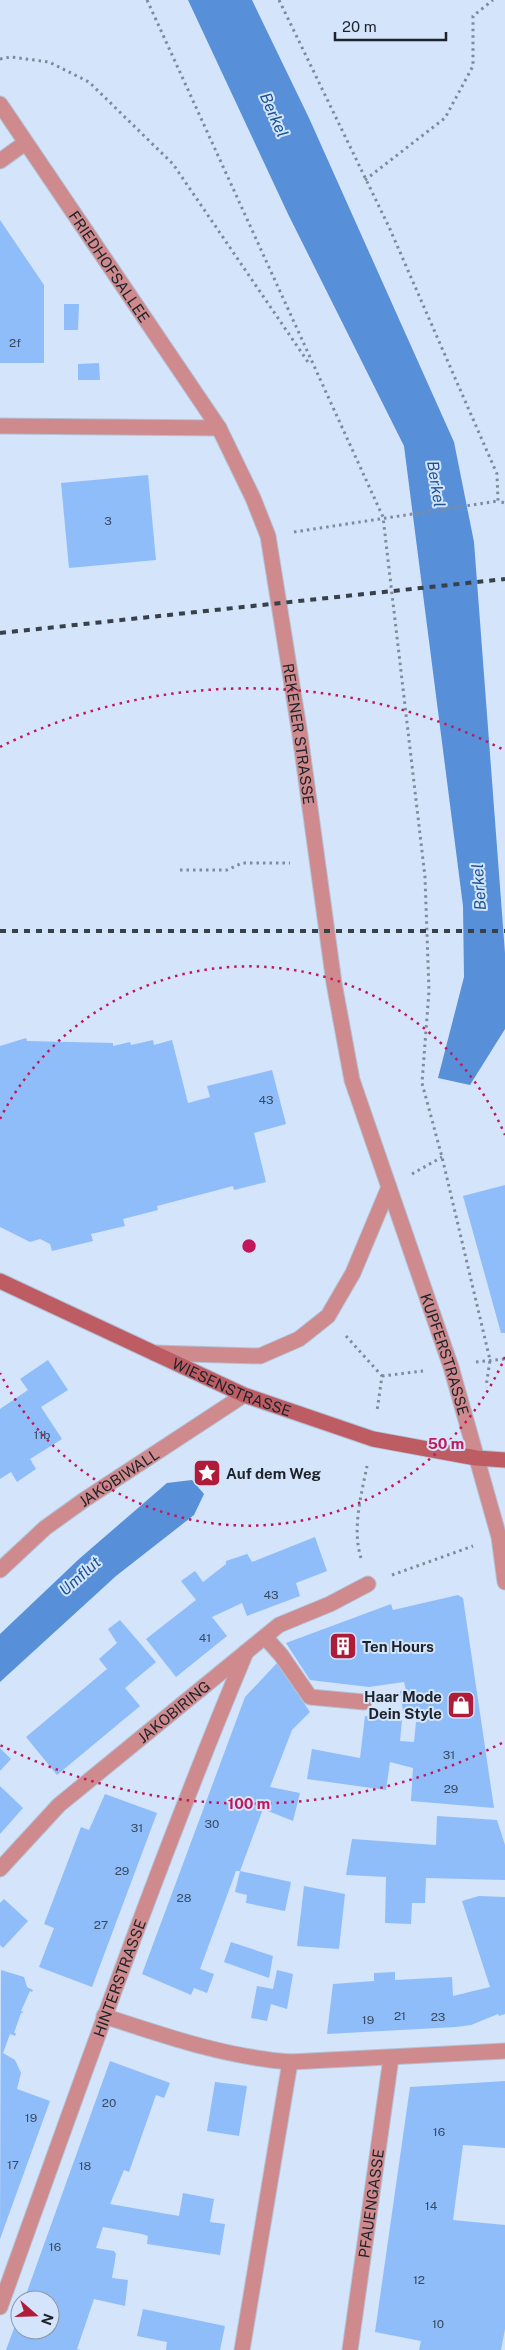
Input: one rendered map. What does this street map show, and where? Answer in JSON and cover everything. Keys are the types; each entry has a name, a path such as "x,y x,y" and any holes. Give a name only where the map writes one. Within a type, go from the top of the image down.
{"street":[{"name":"FRIEDHOFSALLEE","path":"0,104 219,428"},
{"path":"0,161 25,143"},
{"path":"0,426 219,428"},
{"name":"REKENER STRASSE","path":"219,428 253,498 268,536 326,932"},
{"name":"KUPFERSTRASSE","path":"326,932 352,1080 451,1367 499,1537 505,1582"},
{"path":"154,1353 260,1356 299,1339 328,1316 354,1273 389,1187"},
{"name":"WIESENSTRASSE","path":"0,1281 244,1395 373,1438 476,1458 505,1460"},
{"name":"JAKOBIWALL","path":"0,1570 45,1528 84,1500 244,1395"},
{"name":"JAKOBIRING","path":"0,1869 59,1805 279,1625 330,1604 368,1584"},
{"path":"264,1637 281,1655 310,1697 364,1702"},
{"name":"HINTERSTRASSE","path":"0,2308 104,2016 209,1741 246,1652"},
{"path":"104,2016 194,2046 256,2059 290,2062 505,2051"},
{"name":"PFAUENGASSE","path":"350,2350 391,2058"},
{"path":"242,2350 290,2062"}],"path":[{"path":"147,0 316,374 383,517 426,877 429,990 422,1084 442,1157 490,1360 505,1359"},
{"path":"279,0 389,227 497,474 498,501"},
{"path":"365,180 446,118 473,66 473,16 492,0"},
{"path":"0,59 11,57 49,62 89,82 173,164 316,374"},
{"path":"268,536 383,517 498,501 505,503"},
{"path":"180,870 227,870 242,863 317,863"},
{"path":"328,1316 382,1376 373,1438 360,1503 356,1544 368,1584 499,1537"}],"water":[{"name":"Berkel","path":"188,0 252,0 309,118 454,442 474,542 505,953 505,1029 470,1085 438,1078 464,977 463,906 404,446 288,214"},
{"name":"Umflut","path":"192,1480 204,1494 194,1515 116,1576 0,1682 0,1634 79,1559 167,1483"}],"building":[{"path":"0,220 44,285 44,363 0,363"},
{"path":"64,304 79,304 78,330 64,330"},
{"path":"99,363 100,380 78,380 78,364"},
{"path":"148,475 156,560 69,568 61,483"},
{"path":"26,1038 27,1041 113,1043 113,1046 130,1042 131,1045 153,1040 154,1045 172,1040 188,1103 210,1097 207,1086 272,1070 286,1124 254,1133 266,1182 234,1190 233,1186 157,1206 158,1210 123,1219 125,1226 91,1234 93,1241 52,1251 50,1244 40,1239 30,1242 0,1227 0,1046"},
{"path":"505,1185 505,1333 501,1333 463,1196"},
{"path":"48,1360 68,1390 41,1407 62,1439 30,1459 36,1469 17,1482 11,1472 0,1479 0,1409 28,1390 20,1379"},
{"path":"315,1537 327,1571 296,1583 300,1596 247,1616 242,1603 212,1617 227,1636 176,1677 146,1639 196,1600 181,1581 195,1571 203,1582 226,1564 226,1561 247,1554 245,1550 252,1562"},
{"path":"458,1595 463,1598 494,1808 411,1801 413,1768 390,1762 386,1790 307,1779 312,1749 360,1758 365,1716 402,1720 400,1741 414,1742 416,1722 420,1722 418,1713 403,1711 400,1691 406,1690 404,1682 369,1687 310,1680 286,1643 391,1604 393,1610"},
{"path":"120,1620 156,1662 125,1688 140,1706 57,1775 26,1737 107,1669 99,1659 117,1643 108,1629"},
{"path":"277,1663 310,1712 292,1730 270,1787 300,1793 293,1821 263,1809 240,1871 236,1871 200,1969 214,1974 207,1993 194,1988 191,1995 142,1974 245,1697"},
{"path":"0,1748 11,1759 0,1771"},
{"path":"0,1786 23,1808 0,1834"},
{"path":"105,1794 157,1813 92,1987 39,1967 54,1928 44,1924 81,1827 89,1830"},
{"path":"437,1816 497,1820 505,1845 505,1880 426,1878 425,1903 412,1903 411,1924 385,1923 386,1877 346,1875 352,1839 436,1845"},
{"path":"240,1871 291,1882 285,1911 246,1903 247,1895 235,1892"},
{"path":"304,1886 345,1894 339,1949 297,1946"},
{"path":"479,1896 505,1897 505,2014 499,2016 498,2014 471,2025 456,2027 327,2034 333,1984 374,1981 374,1973 395,1972 395,1980 452,1977 453,1996 490,1987 462,1901"},
{"path":"4,1899 28,1921 3,1948 0,1945 0,1903"},
{"path":"231,1942 273,1956 269,1978 224,1962"},
{"path":"1,1970 24,1977 27,1987 33,1990 32,1992 30,1991 21,2011 24,2012 21,2013 14,2033 16,2033 15,2036 10,2034 3,2053 15,2060 21,2073 17,2089 50,2101 0,2239"},
{"path":"277,1970 293,1974 287,2009 271,2004 267,2021 251,2018 257,1986 273,1989"},
{"path":"110,2061 170,2083 164,2098 156,2095 129,2172 124,2170 110,2204 179,2216 183,2193 214,2199 210,2222 225,2224 220,2255 147,2244 148,2236 103,2227 96,2248 114,2251 116,2254 112,2278 128,2280 125,2306 94,2299 77,2349 80,2350 6,2350 10,2339 60,2340 60,2290 28,2290"},
{"path":"505,2081 505,2148 463,2145 453,2220 505,2225 505,2329 501,2350 419,2350 421,2341 375,2332 410,2087"},
{"path":"215,2082 247,2086 239,2136 207,2131"},
{"path":"143,2309 225,2326 220,2350 166,2350 167,2342 137,2336"}],"railway":[{"path":"0,633 505,579"},
{"path":"0,931 505,931"}],"place":[{"name":"Auf dem Weg","path":"207,1473"},
{"name":"Ten Hours","path":"343,1646"},
{"name":"Haar Mode Dein Style","path":"461,1705"}]}
